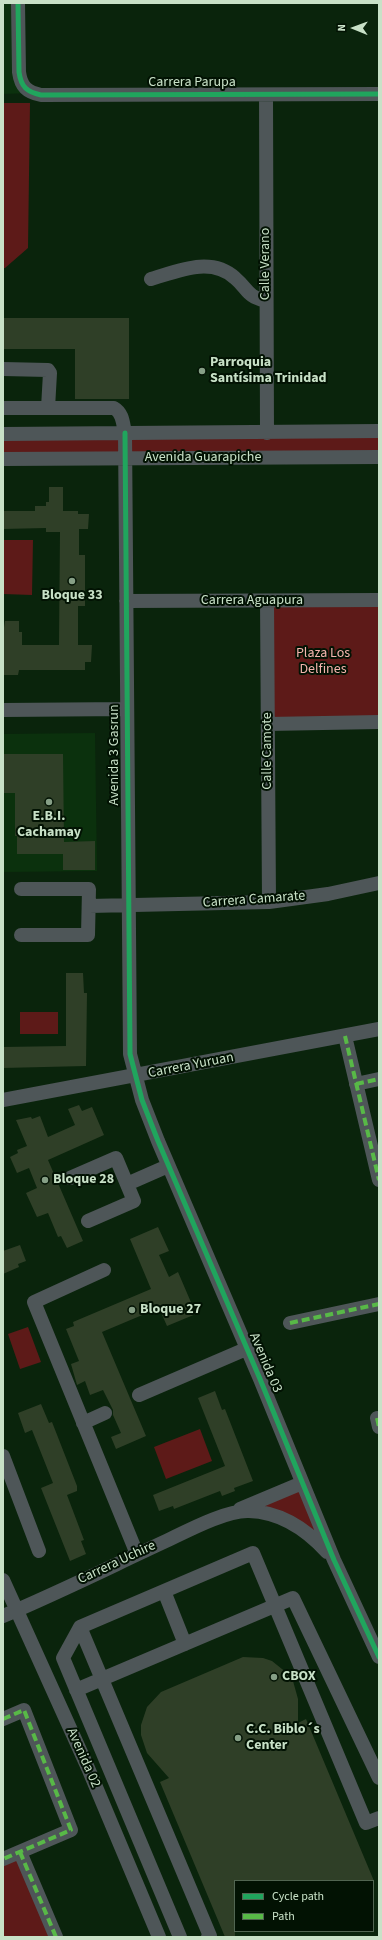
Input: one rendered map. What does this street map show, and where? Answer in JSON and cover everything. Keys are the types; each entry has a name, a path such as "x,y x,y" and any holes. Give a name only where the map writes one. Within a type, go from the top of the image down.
{"street":[{"name":"Carrera Parupa","path":"18,3 19,72 25,89 32,93 41,95 379,94"},
{"name":"Calle Verano","path":"266,95 267,433"},
{"path":"151,279 194,266 215,267 235,278 248,294 266,301"},
{"path":"3,369 48,370 50,373 48,408"},
{"name":"Avenida 3 Gasrun","path":"3,408 114,408 120,412 125,433 129,1032 130,1054 135,1077"},
{"name":"Avenida Guarapiche","path":"3,434 379,432"},
{"name":"Avenida Guarapiche","path":"3,459 379,456"},
{"name":"Carrera Aguapura","path":"126,601 379,600"},
{"name":"Calle Camote","path":"267,601 269,902"},
{"path":"3,710 127,709"},
{"path":"268,724 379,722"},
{"name":"Carrera Camarate","path":"89,906 128,907 269,902 328,894 379,883"},
{"path":"20,935 88,935 89,906 89,889 21,889"},
{"name":"Carrera Yuruan","path":"3,1100 135,1077 379,1029"},
{"path":"345,1036 379,1180"},
{"name":"Avenida 03","path":"135,1077 168,1166 334,1560 376,1647 379,1657"},
{"path":"356,1084 379,1079"},
{"path":"70,1178 116,1158 127,1184 134,1201 88,1221"},
{"path":"127,1184 168,1166"},
{"path":"104,1270 34,1302 137,1554"},
{"path":"290,1323 379,1304"},
{"path":"139,1395 246,1349"},
{"path":"83,1422 105,1413"},
{"path":"3,1456 39,1551"},
{"name":"Carrera Uchire","path":"9,1613 195,1528 302,1483"},
{"name":"Carrera Uchire","path":"232,1513 247,1510 280,1517 299,1526 313,1537 334,1560"},
{"path":"180,1937 63,1658 80,1627 253,1553 366,1823 379,1818"},
{"name":"Avenida 02","path":"3,1580 9,1613 88,1768 159,1937"},
{"path":"164,1591 185,1644"},
{"path":"76,1690 293,1598 379,1778"},
{"path":"80,1627 210,1936 208,1937"},
{"path":"3,1719 24,1710 71,1830 3,1859"},
{"path":"20,1852 56,1937"}],"shaded area":[{"path":"3,3 18,3 19,72 32,93 3,94"},
{"name":"E.B.I. Cachamay","path":"95,733 97,871 3,872 3,734"}],"green space":[{"path":"3,103 30,103 28,248 5,268 3,268"},
{"path":"379,431 379,457 3,459 3,434"},
{"path":"3,540 33,540 32,595 3,594"},
{"name":"Plaza Los Delfines","path":"379,600 379,722 268,724 267,601"},
{"path":"20,1012 58,1012 58,1034 20,1034"},
{"path":"28,1327 41,1362 20,1369 8,1334"},
{"path":"200,1429 212,1461 166,1479 154,1447"},
{"path":"302,1483 334,1560 313,1537 247,1511"},
{"path":"20,1852 56,1937 3,1937 3,1859"}],"building":[{"path":"3,318 129,318 129,399 75,399 75,349 3,349"},
{"name":"Bloque 33","path":"49,487 63,487 63,511 78,511 78,514 89,514 88,529 79,529 79,555 85,555 85,606 78,606 78,645 92,645 91,662 85,662 85,670 19,670 18,675 4,675 3,634 5,621 19,621 19,632 22,632 22,645 59,645 60,532 46,532 46,528 3,529 3,511 35,511 35,506 46,506 46,502 49,502"},
{"path":"3,754 63,754 64,842 95,841 95,870 63,870 63,854 17,854 17,836 15,836 15,793 3,793"},
{"path":"66,973 83,973 84,993 87,993 86,1066 3,1068 3,1047 66,1046"},
{"name":"Bloque 28","path":"79,1105 82,1111 92,1107 104,1135 48,1160 83,1241 67,1248 61,1236 58,1237 48,1213 37,1217 26,1193 37,1188 29,1168 17,1173 10,1157 18,1153 17,1150 27,1146 16,1120 31,1117 32,1119 40,1116 48,1137 75,1125 68,1109"},
{"name":"Bloque 27","path":"158,1227 169,1251 159,1255 169,1277 178,1272 196,1314 167,1326 159,1308 102,1332 146,1436 116,1449 111,1437 121,1433 113,1415 113,1410 103,1390 90,1395 85,1381 77,1385 71,1364 79,1361 66,1329 74,1326 73,1322 151,1289 130,1239"},
{"path":"20,1245 26,1261 18,1264 19,1267 3,1274 3,1251"},
{"path":"215,1391 222,1410 225,1409 253,1481 234,1488 235,1491 222,1496 220,1491 174,1509 173,1506 159,1511 153,1495 225,1466 198,1398"},
{"path":"41,1404 49,1423 52,1422 77,1486 77,1491 67,1495 84,1540 81,1541 86,1554 70,1561 41,1488 53,1483 32,1430 25,1433 18,1413"},
{"path":"243,1657 263,1658 272,1661 287,1673 293,1681 298,1699 298,1723 306,1719 374,1880 234,1880 235,1937 225,1937 160,1782 169,1778 147,1753 141,1735 141,1725 147,1707 161,1692"}],"marked path":[{"path":"345,1036 379,1180"},
{"path":"356,1084 379,1079"},
{"path":"290,1323 379,1304"},
{"path":"377,1418 379,1427"},
{"path":"3,1719 24,1710 71,1830 3,1859"},
{"path":"20,1852 56,1937"}],"cycle path":[{"path":"18,3 19,72 21,82 28,90 41,95 379,94"},
{"path":"125,433 130,1054 142,1100 158,1141 260,1379 334,1560 379,1657"}],"place":[{"name":"Parroquia Santísima Trinidad","path":"202,371"},
{"name":"Bloque 33","path":"72,581"},
{"name":"E.B.I. Cachamay","path":"49,802"},
{"name":"Bloque 28","path":"45,1180"},
{"name":"Bloque 27","path":"132,1310"},
{"name":"CBOX","path":"274,1677"},
{"name":"C.C. Biblo´s Center","path":"238,1738"}]}
